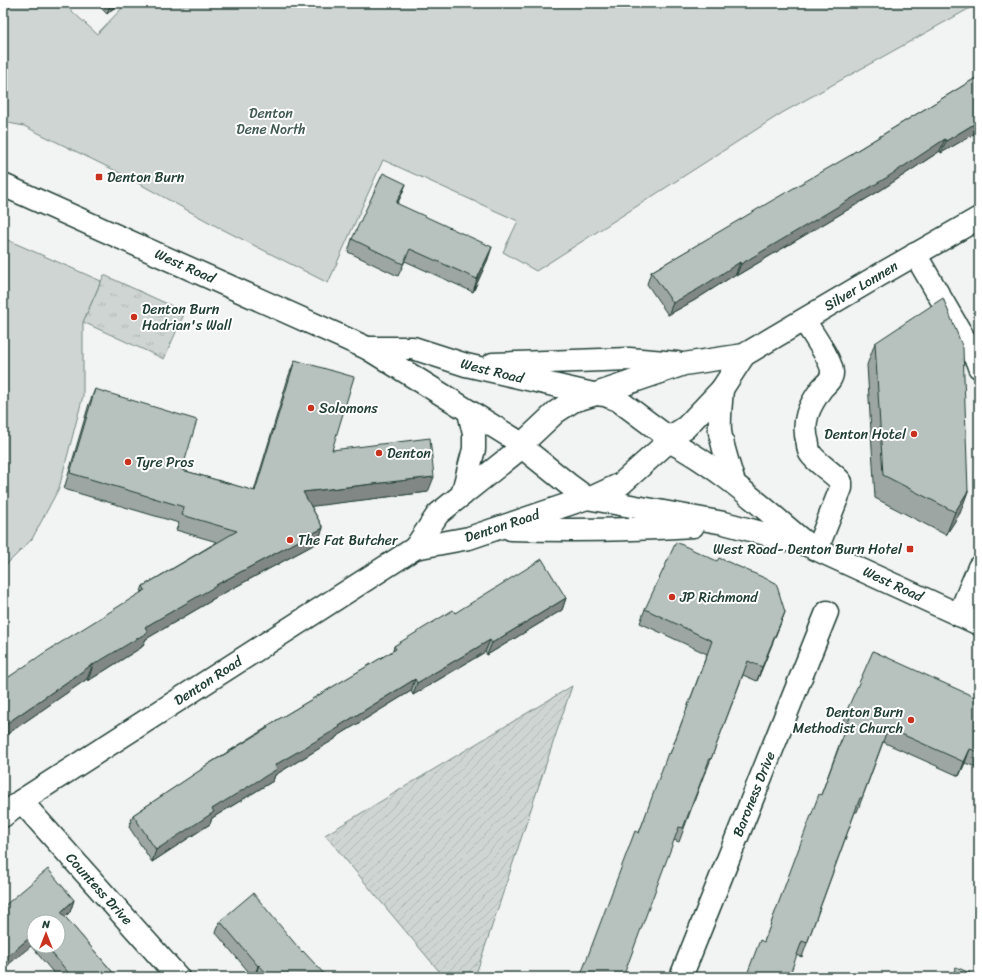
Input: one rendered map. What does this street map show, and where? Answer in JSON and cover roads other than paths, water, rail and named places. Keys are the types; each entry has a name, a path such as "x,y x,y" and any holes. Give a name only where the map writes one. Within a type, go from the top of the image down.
{"main road":[{"name":"West Road","path":"3,185 367,348 522,446 568,484 589,498 724,524 812,547 979,624"},
{"name":"Silver Lonnen","path":"522,446 556,412 573,401 684,364 744,355 979,218"},
{"path":"915,254 977,361 979,367"},
{"path":"804,320 830,363 832,372 831,378 814,400 807,413 805,433 810,453 836,475 841,482 841,488 812,547"},
{"name":"West Road","path":"367,348 413,348 466,365 605,395 618,400 669,439 734,483 812,547"},
{"name":"Silver Lonnen","path":"669,439 686,427 722,389 744,355"},
{"path":"466,365 628,359 684,364"},
{"path":"722,389 720,432 734,483"},
{"path":"462,494 474,449 474,434 469,412"},
{"name":"Denton Road","path":"3,816 20,801 415,548 469,538 589,498 621,484 669,439"},
{"name":"Denton Road","path":"415,548 438,514 522,446"},
{"path":"498,529 639,529 724,524"},
{"path":"959,615 979,567"},
{"name":"Baroness Drive","path":"681,977 827,612"},
{"name":"Countess Drive","path":"20,801 178,977"}],"place":[{"name":"Denton Burn","path":"99,177"},
{"name":"Denton Burn Hadrian's Wall","path":"134,317"},
{"name":"Solomons","path":"311,408"},
{"name":"Denton Hotel","path":"914,434"},
{"name":"Denton","path":"379,453"},
{"name":"Tyre Pros","path":"128,462"},
{"name":"The Fat Butcher","path":"290,540"},
{"name":"West Road- Denton Burn Hotel","path":"910,549"},
{"name":"JP Richmond","path":"672,597"},
{"name":"Denton Burn Methodist Church","path":"911,720"}],"park label":[{"name":"Denton Dene North","path":"271,122"}]}
